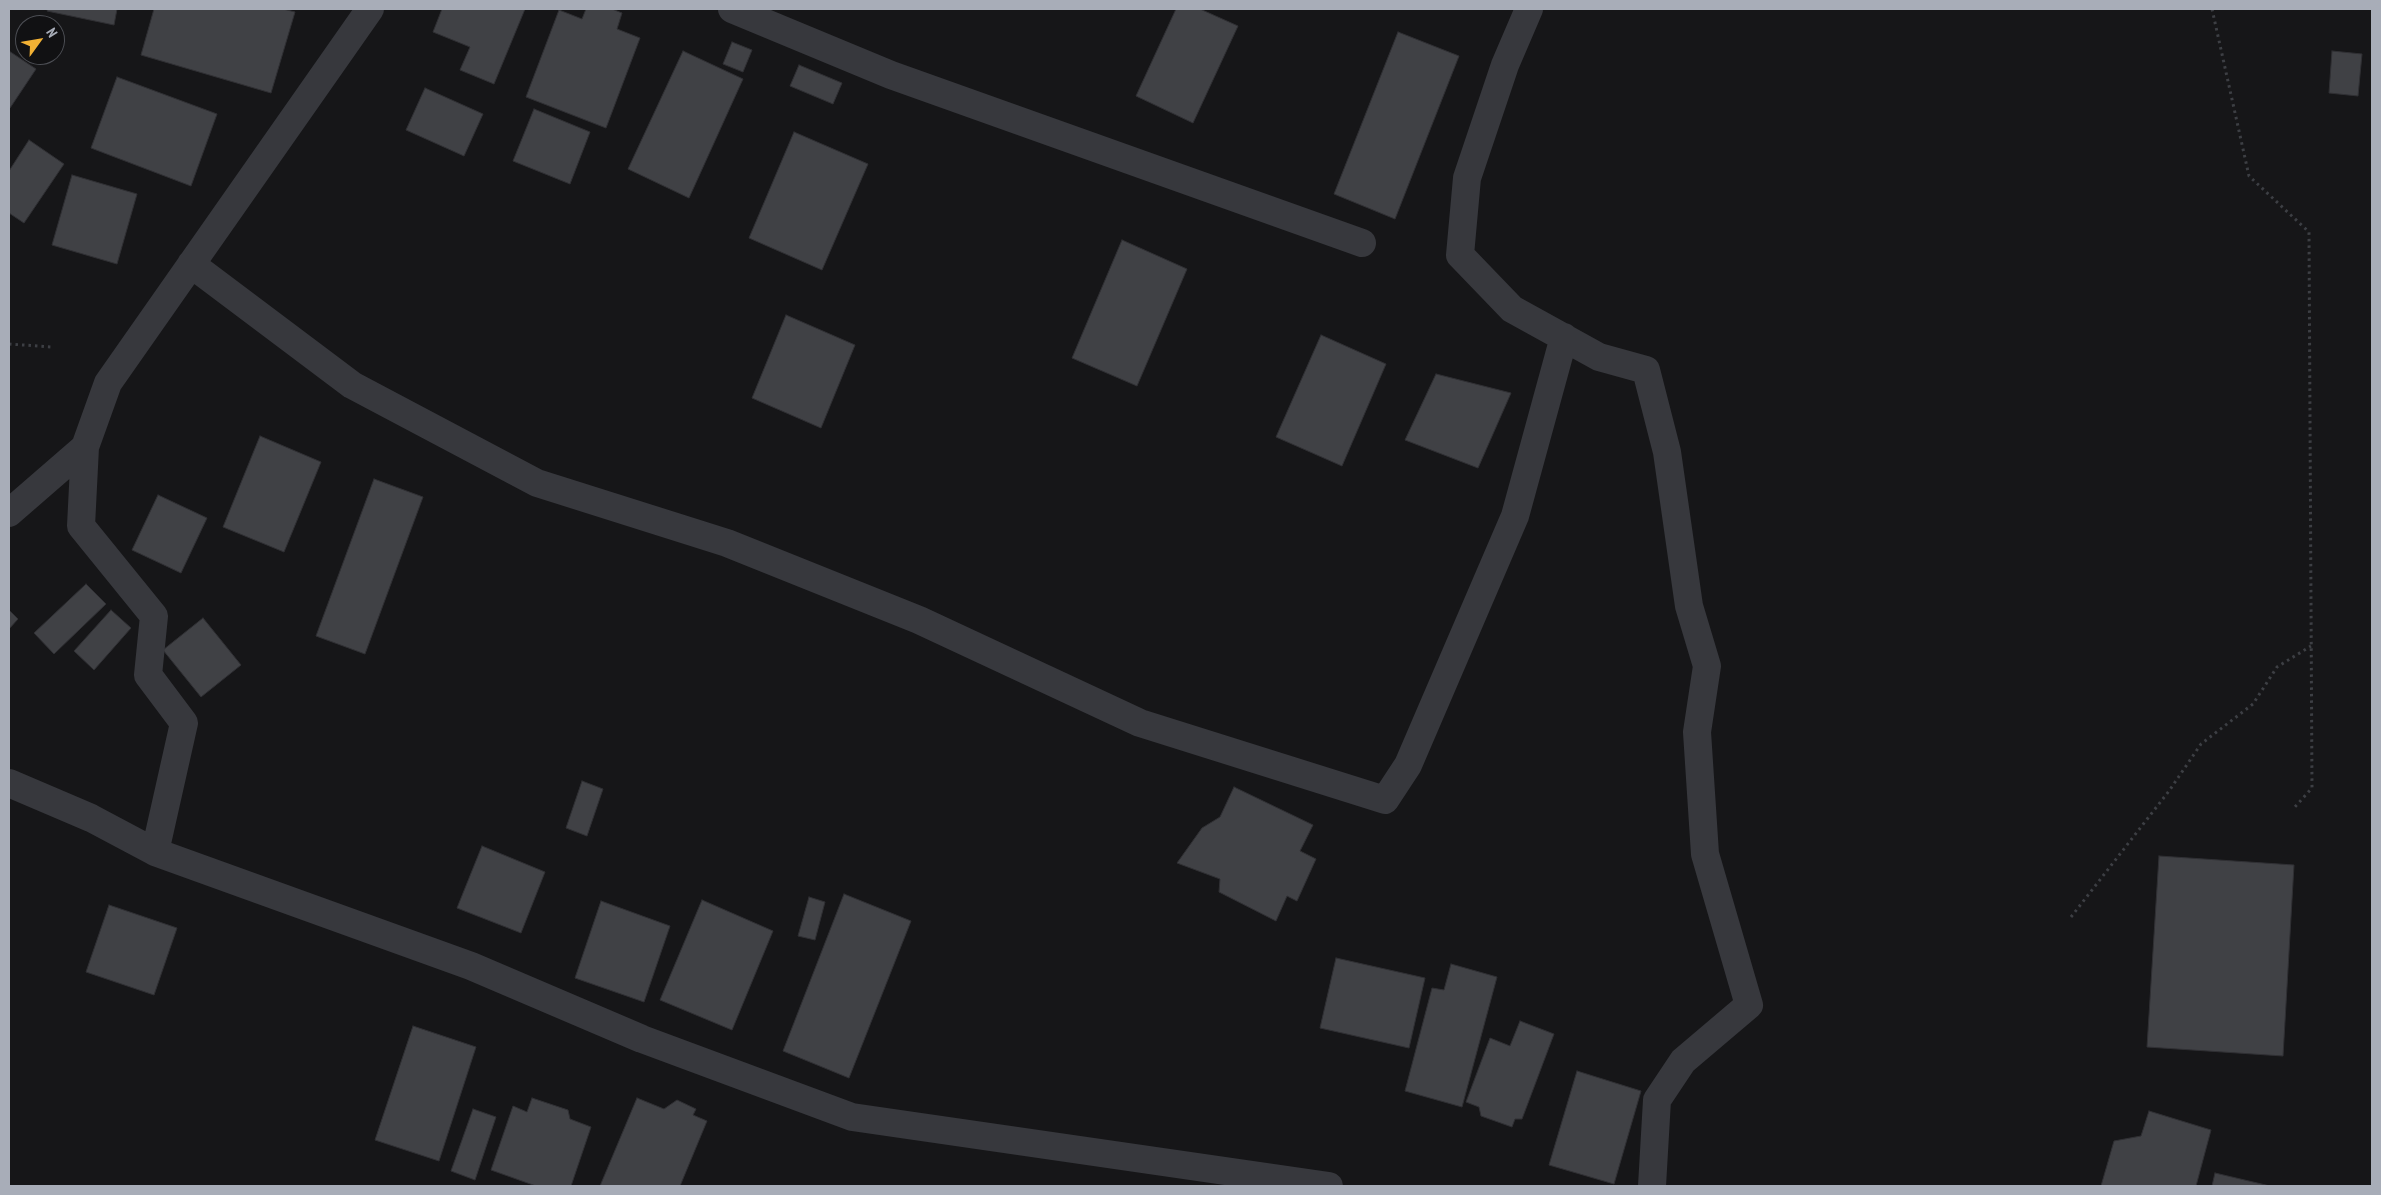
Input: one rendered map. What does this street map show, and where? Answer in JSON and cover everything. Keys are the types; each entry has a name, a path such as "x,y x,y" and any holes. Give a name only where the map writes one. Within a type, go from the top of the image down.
{"street":[{"path":"155,852 184,723 148,675 154,616 81,526 85,447 108,383 370,9"},
{"path":"732,9 890,75 1362,243"},
{"path":"1529,9 1505,65 1467,178 1460,255 1512,309 1599,357 1646,370 1666,452 1689,606 1707,666 1697,732 1705,854 1749,1005 1683,1061 1657,1100 1652,1186"},
{"path":"191,264 352,385 537,483 727,543 919,620 1140,723 1385,800 1408,765 1515,516 1564,337"},
{"path":"9,512 85,447"},
{"path":"9,783 91,818 155,852 471,966 642,1039 852,1117 1329,1186"}],"path":[{"path":"2212,9 2249,176 2309,232 2312,788 2294,808"},
{"path":"9,344 52,347"},
{"path":"2071,917 2169,791 2201,744 2253,704 2277,667 2311,646"}],"building":[{"path":"48,9 117,9 114,25 47,11"},
{"path":"154,9 283,9 295,12 271,93 141,55"},
{"path":"442,9 525,9 494,84 460,70 470,47 433,32"},
{"path":"586,9 612,9 622,13 617,29 640,38 606,128 526,97 559,10 582,19"},
{"path":"1176,9 1200,9 1238,26 1193,123 1136,96"},
{"path":"1398,32 1459,56 1395,219 1334,194"},
{"path":"732,42 752,50 743,72 723,64"},
{"path":"9,51 15,55 15,65 30,65 36,69 9,108"},
{"path":"683,51 743,79 689,198 628,169"},
{"path":"2332,51 2362,54 2358,96 2329,93"},
{"path":"799,65 842,83 833,104 790,86"},
{"path":"117,77 217,114 191,186 91,148"},
{"path":"425,88 483,114 464,156 406,130"},
{"path":"534,109 590,132 570,184 513,161"},
{"path":"794,132 868,164 822,270 749,238"},
{"path":"29,140 64,164 24,223 9,213 9,171"},
{"path":"72,175 137,194 117,264 52,245"},
{"path":"1122,240 1187,269 1137,386 1072,358"},
{"path":"786,315 855,345 821,428 752,398"},
{"path":"1321,335 1386,364 1342,466 1276,437"},
{"path":"1436,374 1511,393 1478,468 1405,440"},
{"path":"260,436 321,462 284,552 223,527"},
{"path":"374,479 423,497 365,654 316,636"},
{"path":"158,495 207,518 181,573 132,550"},
{"path":"86,584 106,604 54,654 34,633"},
{"path":"9,610 18,619 9,629"},
{"path":"111,610 131,628 94,670 74,651"},
{"path":"203,618 241,665 201,697 163,650"},
{"path":"582,781 603,789 587,836 566,828"},
{"path":"1234,787 1313,825 1300,851 1316,859 1297,901 1287,896 1276,921 1219,892 1220,879 1177,863 1202,828 1220,817"},
{"path":"482,846 545,872 521,933 457,908"},
{"path":"2159,856 2294,865 2283,1056 2147,1047"},
{"path":"844,894 911,921 849,1078 783,1051"},
{"path":"809,897 825,902 815,940 798,936"},
{"path":"702,900 773,931 732,1030 660,1000"},
{"path":"601,901 670,926 644,1002 575,978"},
{"path":"109,905 177,928 154,995 86,972"},
{"path":"1336,958 1425,978 1409,1048 1320,1028"},
{"path":"1451,964 1497,977 1462,1107 1405,1091 1432,988 1444,990"},
{"path":"1520,1021 1554,1034 1522,1119 1515,1119 1512,1127 1481,1116 1479,1107 1466,1102 1490,1038 1510,1046"},
{"path":"413,1026 476,1047 439,1161 375,1140"},
{"path":"1577,1071 1641,1091 1614,1184 1549,1165"},
{"path":"532,1098 568,1110 570,1119 591,1127 571,1186 536,1186 491,1170 513,1106 527,1112"},
{"path":"637,1098 664,1109 677,1100 696,1109 693,1115 707,1121 680,1186 600,1186"},
{"path":"473,1109 496,1117 475,1180 451,1171"},
{"path":"2149,1111 2211,1130 2196,1186 2101,1186 2114,1141 2141,1136"},
{"path":"2215,1173 2270,1186 2212,1186"}]}
